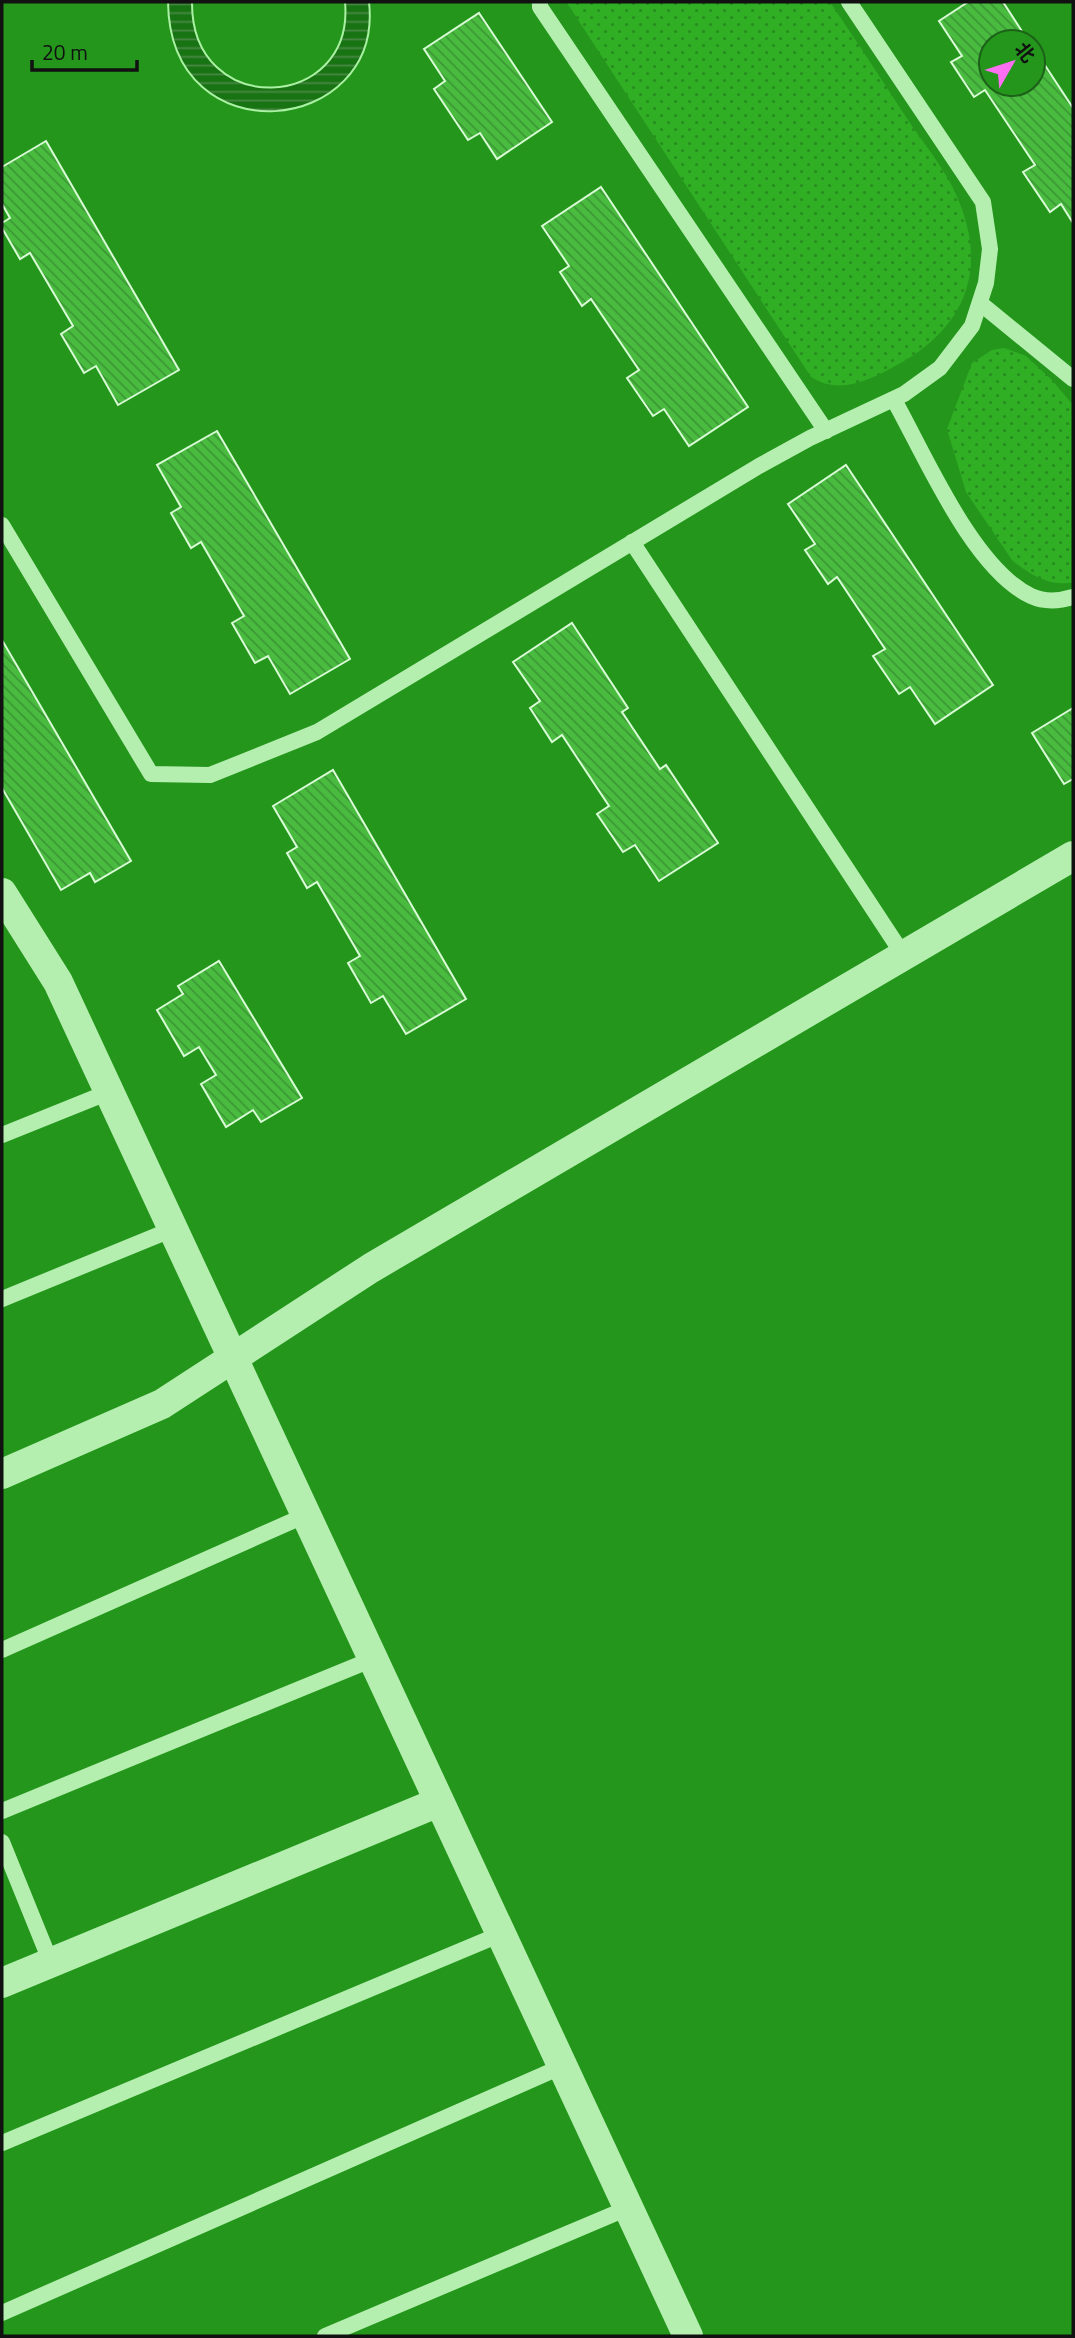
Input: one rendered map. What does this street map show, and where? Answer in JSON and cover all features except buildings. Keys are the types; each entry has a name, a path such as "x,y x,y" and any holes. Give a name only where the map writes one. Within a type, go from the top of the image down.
{"street":[{"path":"2,1474 162,1404 371,1268 1073,856"},
{"path":"2,892 58,982 688,2336"},
{"path":"2,1983 439,1802"}],"lane":[{"path":"540,2 540,7 826,431"},
{"path":"2,525 151,775 210,775 317,732 759,466 894,400 940,368 972,326 986,283 990,248 982,202 849,2"},
{"path":"980,303 1073,379"},
{"path":"894,400 975,545 1023,592 1046,600 1073,597"},
{"path":"632,542 904,956"},
{"path":"2,1135 109,1092"},
{"path":"2,1299 173,1229"},
{"path":"2,1650 306,1515"},
{"path":"2,1811 373,1659"},
{"path":"2,1842 51,1963"},
{"path":"2,2143 501,1934"},
{"path":"2,2312 563,2066"},
{"path":"325,2336 628,2208"}],"shaded area":[{"path":"168,2 192,2 199,40 217,67 243,83 272,88 301,81 325,65 341,38 345,2 369,2 365,47 344,81 313,102 275,111 236,106 202,87 178,53"},
{"path":"830,2 953,188 964,215 970,241 971,265 957,310 943,330 899,364 867,380 844,385 822,383 811,377 567,3"},
{"path":"1004,348 1026,356 1052,380 1073,405 1073,582 1049,581 1025,570 1012,560 966,492 947,429 972,363 992,350"}]}
